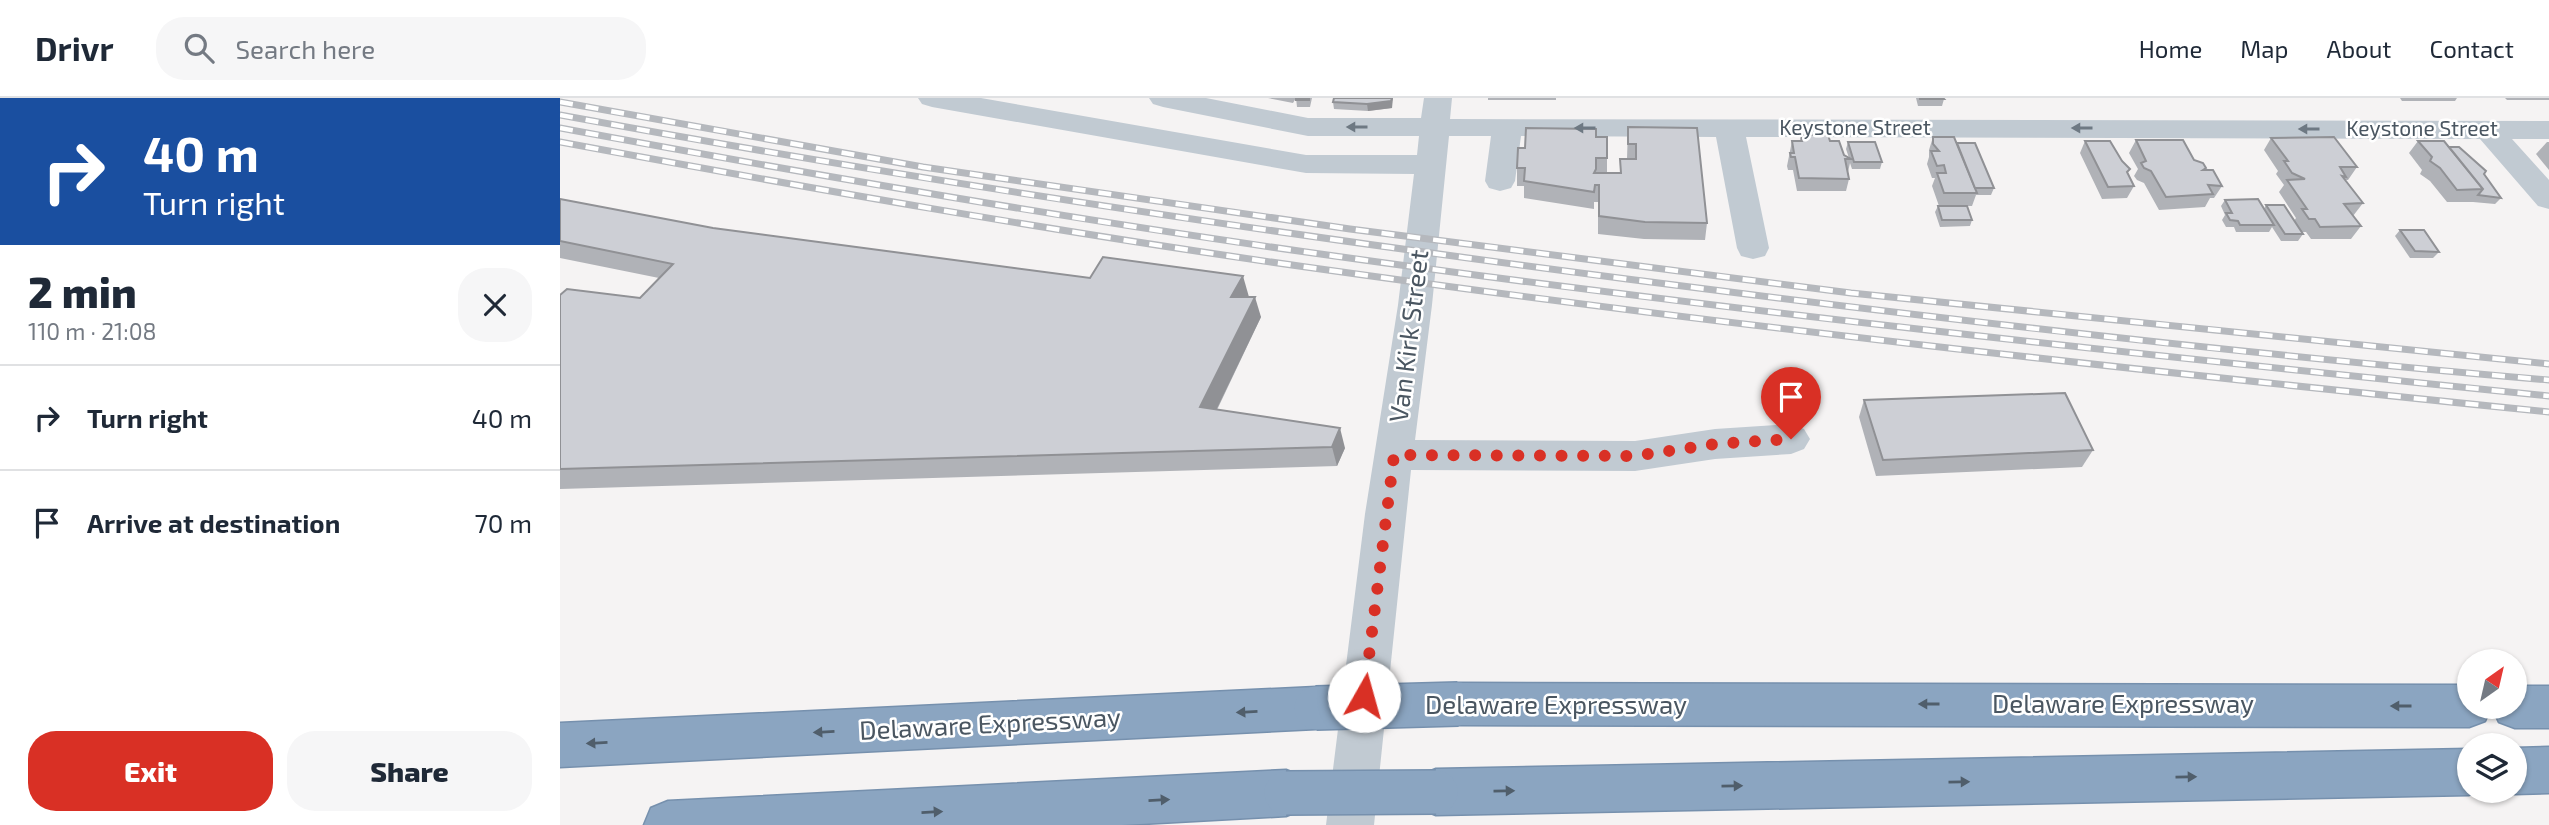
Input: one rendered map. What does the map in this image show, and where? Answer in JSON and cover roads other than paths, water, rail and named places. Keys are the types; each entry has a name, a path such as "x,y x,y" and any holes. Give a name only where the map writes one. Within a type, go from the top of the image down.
{"highway":[{"name":"Delaware Expressway","path":"560,745 1315,708 1458,704 2457,706"},
{"path":"2527,706 2549,707"},
{"path":"2527,771 2549,770"},
{"path":"668,825 1286,793 2457,772"}],"street":[{"path":"932,98 1306,164 1430,165"},
{"name":"Keystone Street","path":"1164,98 1308,127 2549,130"},
{"name":"Van Kirk Street","path":"1350,825 1438,98"},
{"path":"1618,98 1620,128"},
{"path":"1978,98 1991,128"},
{"path":"1500,181 1507,128"},
{"path":"1729,128 1753,248"},
{"path":"2488,130 2549,199"},
{"path":"1394,455 1635,456 1715,444 1791,439"}],"railway":[{"path":"560,102 923,167 1350,229 1851,293 2549,364"},
{"path":"560,115 959,183 1493,261 2087,334 2549,380"},
{"path":"560,128 1026,210 1461,273 1927,330 2549,396"},
{"path":"560,142 1025,224 1461,288 1927,345 2549,412"}]}
